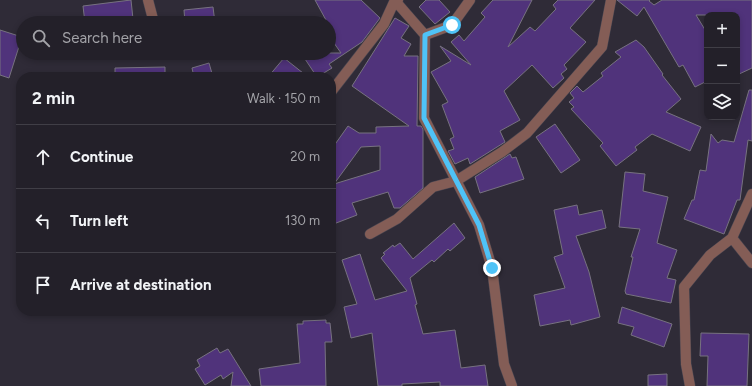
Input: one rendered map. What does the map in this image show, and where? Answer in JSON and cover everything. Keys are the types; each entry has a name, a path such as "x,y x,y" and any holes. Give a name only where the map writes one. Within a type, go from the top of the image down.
{"street":[{"path":"148,0 152,16"},
{"path":"397,0 397,3 425,35 424,118 479,225 492,268 504,364 512,386"},
{"path":"336,86 384,24 397,0"},
{"path":"425,35 452,25 470,0"},
{"path":"370,234 397,219 433,187 456,181 502,152 527,133 602,47 611,0"},
{"path":"690,386 686,364 684,287 710,255 732,238 752,194"},
{"path":"732,238 752,264"}],"building":[{"path":"131,0 133,16 84,16 83,6"},
{"path":"315,0 361,0 380,18 362,42 336,59 336,53 341,53 336,46 336,16 324,16"},
{"path":"426,0 439,0 450,12 435,24 419,7"},
{"path":"493,0 532,0 508,47 530,27 535,31 556,9 553,5 558,0 595,0 570,28 586,42 564,65 567,69 561,74 564,78 553,88 532,65 504,91 520,120 500,131 505,142 470,164 468,158 455,164 448,151 454,149 450,139 454,137 442,105 448,102 431,72 451,61 440,46 471,65 451,42 459,35 464,41 485,17 481,13"},
{"path":"617,0 650,0 649,1 654,5 662,0 752,0 752,68 740,74 740,12 704,12 704,15 696,15 704,28 704,82 695,87 683,65 679,67 644,7 637,16"},
{"path":"213,7 214,16 184,16 184,10"},
{"path":"395,18 409,26 401,38 411,44 404,56 418,56 417,126 421,126 423,129 423,188 400,208 394,208 388,192 352,203 357,215 336,223 336,183 380,170 380,146 361,147 336,181 336,143 348,126 359,133 376,133 376,127 409,126 352,86"},
{"path":"0,30 16,35 16,56 9,78 0,75"},
{"path":"636,40 644,47 663,74 662,75 681,99 666,112 701,127 690,151 652,134 635,147 637,150 616,166 600,146 603,143 571,109 574,107 569,102 574,98 570,93 577,86 583,92 603,76 601,73 621,57 615,52"},
{"path":"282,60 287,60 302,72 272,72"},
{"path":"306,60 335,60 329,64 332,68 325,72 314,72"},
{"path":"209,63 212,72 193,72 192,68"},
{"path":"165,67 165,72 115,72 115,68"},
{"path":"749,90 752,90 752,141 748,140 740,200 737,200 724,234 684,219 692,200 694,200 700,170 706,171 711,134 718,143 722,140 734,142"},
{"path":"555,124 580,160 561,173 536,137"},
{"path":"510,154 512,158 516,157 524,179 480,193 475,177"},
{"path":"625,172 645,174 643,191 668,197 657,243 677,250 667,278 676,280 671,303 626,294 625,291 633,257 631,257 640,229 619,227"},
{"path":"577,205 579,215 602,210 606,228 576,236 589,272 600,317 571,325 570,320 540,326 534,295 565,288 554,257 563,254 554,210"},
{"path":"454,223 465,238 450,251 448,249 434,262 432,260 410,278 417,304 415,305 423,334 455,330 461,368 485,365 488,386 440,386 440,382 402,384 402,386 378,386 372,333 351,338 344,307 357,304 342,260 360,254 375,300 407,291 381,258 385,254 383,253 393,245 394,247 400,243 413,259"},
{"path":"622,307 672,324 664,347 631,335 634,327 618,323"},
{"path":"326,320 326,323 330,323 332,342 325,342 326,386 261,386 259,369 300,363 297,324 303,324 303,321"},
{"path":"701,333 749,334 747,386 707,386 708,356 700,356"},
{"path":"217,348 220,353 228,349 251,386 231,386 233,372 223,379 221,375 205,385 195,369 200,366 197,360"},
{"path":"667,374 667,386 648,386 648,375"}],"route":[{"path":"452,25 425,35 426,72 424,118 479,225 492,268"}]}
